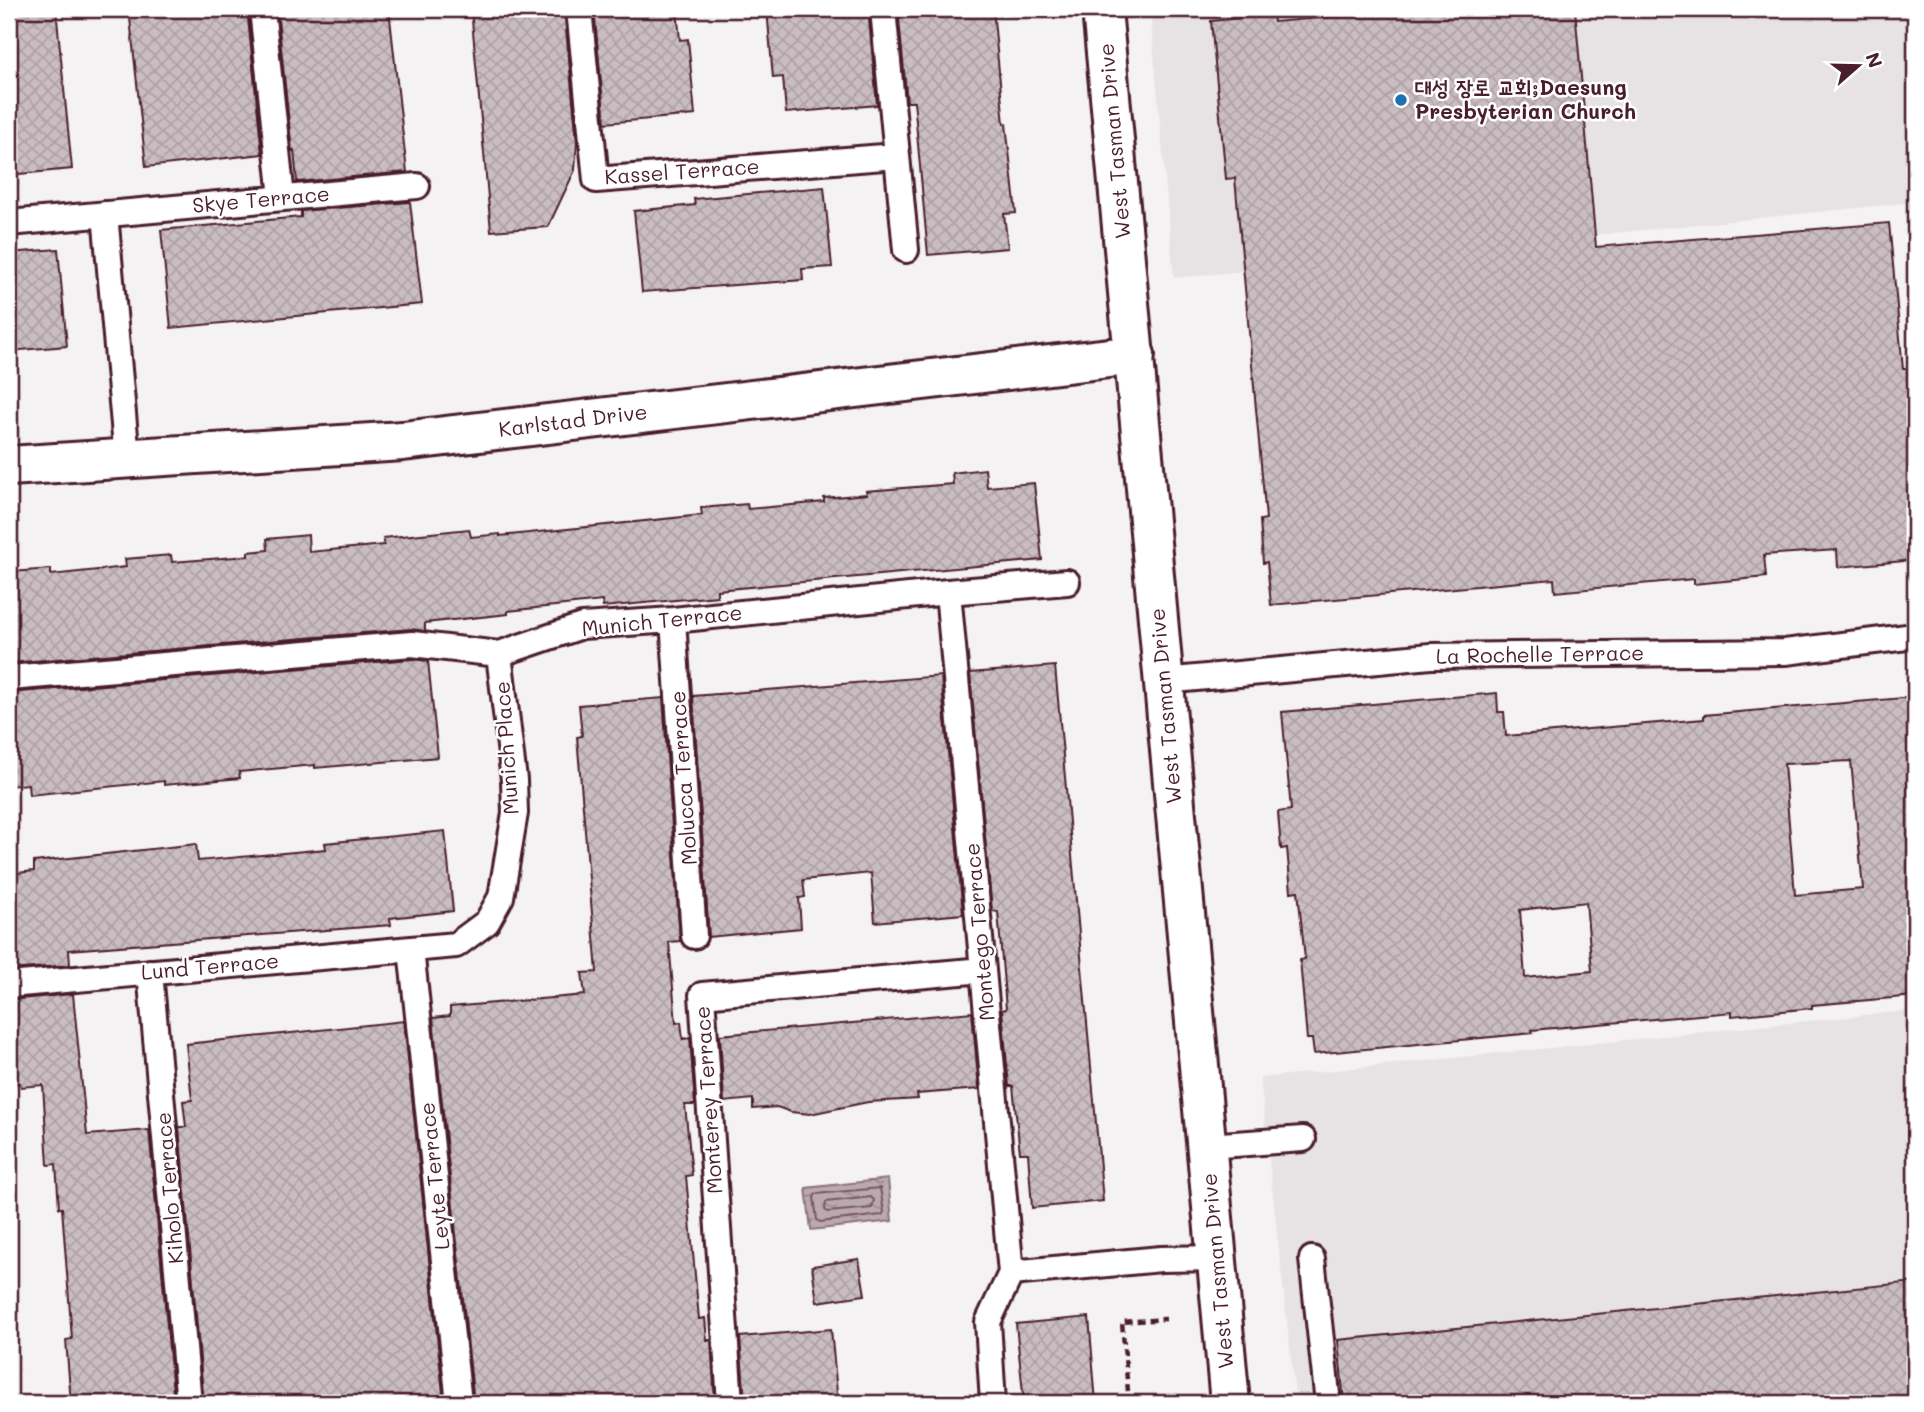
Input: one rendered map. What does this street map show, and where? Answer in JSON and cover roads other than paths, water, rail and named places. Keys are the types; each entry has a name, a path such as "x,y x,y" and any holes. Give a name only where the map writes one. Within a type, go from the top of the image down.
{"street":[{"name":"West Tasman Drive","path":"1102,9 1230,1403"},
{"name":"Karlstad Drive","path":"9,466 403,441 1135,355"}],"lane":[{"path":"261,9 282,198"},
{"name":"Kassel Terrace","path":"579,9 596,180 897,156"},
{"path":"883,9 906,250"},
{"name":"Skye Terrace","path":"9,223 417,186"},
{"path":"105,214 127,458"},
{"name":"Munich Terrace","path":"9,678 412,644 499,654 582,626 674,620 1067,582"},
{"name":"Montego Terrace","path":"948,592 1012,1273"},
{"name":"Molucca Terrace","path":"674,620 694,936"},
{"name":"La Rochelle Terrace","path":"1164,681 1431,656 1785,652 1915,636"},
{"name":"Munich Place","path":"411,949 456,945 487,922 502,898 515,813 514,780 499,654"},
{"name":"Lund Terrace","path":"9,985 411,949"},
{"name":"Leyte Terrace","path":"411,949 459,1403"},
{"name":"Monterey Terrace","path":"730,1403 702,995 984,970"},
{"name":"Kiholo Terrace","path":"150,972 189,1403"},
{"path":"1207,1146 1303,1139"},
{"path":"993,1403 988,1322 1012,1273 1161,1259 1217,1258"},
{"path":"1312,1259 1328,1403"}],"water":[{"path":"888,1179 892,1221 811,1230 806,1188"}],"place":[{"name":"대성 장로 교회;Daesung Presbyterian Church","path":"1401,100"}]}
